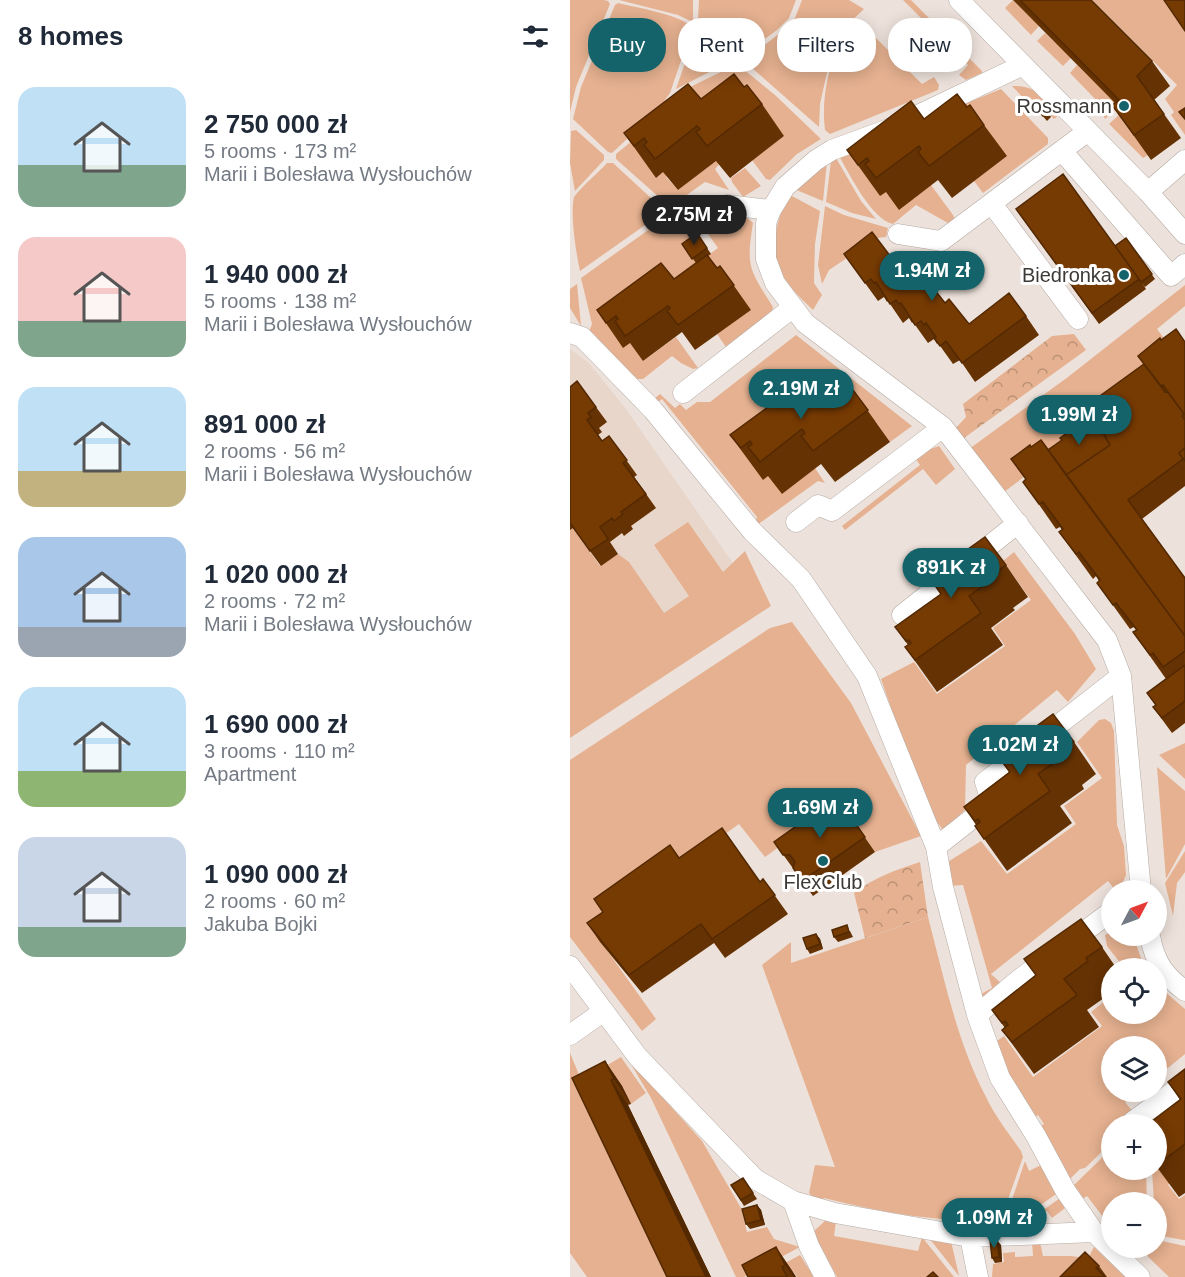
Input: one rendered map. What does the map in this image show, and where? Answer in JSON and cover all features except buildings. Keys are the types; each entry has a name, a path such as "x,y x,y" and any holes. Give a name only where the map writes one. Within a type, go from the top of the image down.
{"street":[{"path":"960,0 1148,192 1185,234"},
{"path":"1023,65 889,129 832,150 799,173 785,187 766,223 766,259 775,283 805,323 943,427 1107,640 1121,676 1140,880"},
{"path":"898,234 941,241 1088,131"},
{"path":"1062,151 1171,276 1185,264"},
{"path":"1148,192 1185,160"},
{"path":"992,204 1078,319"},
{"path":"700,213 727,205 771,210"},
{"path":"682,393 792,308"},
{"path":"570,333 582,337 653,410 752,531 809,589 867,676 936,847 943,887 977,1015 1000,1078 1036,1136 1065,1190 1094,1232 1140,1277"},
{"path":"796,522 818,505 832,511 943,427"},
{"path":"902,615 1018,523"},
{"path":"936,847 992,803 986,782 1121,676"},
{"path":"977,1015 1021,978 1101,919"},
{"path":"1153,946 1157,962 1167,977 1185,991"},
{"path":"570,966 638,1057 754,1179 794,1201 835,1213 970,1237 1094,1232"},
{"path":"570,1035 604,1011"},
{"path":"1143,1114 1185,1083"},
{"path":"794,1201 809,1246 825,1277"},
{"path":"970,1237 978,1277"}],"shaded area":[{"path":"570,349 589,363 626,409 739,572 570,691"}],"green space":[{"path":"570,0 608,1 610,4 604,18 588,18 588,58 576,87 570,112"},
{"path":"619,0 693,0 693,18"},
{"path":"699,0 796,0 789,18 777,18 777,30 765,39 765,18 698,18"},
{"path":"802,0 849,0 864,9 855,18 795,18"},
{"path":"903,0 911,0 929,18 921,18"},
{"path":"1013,0 1039,26 1031,35 1005,8"},
{"path":"1092,0 1165,0 1185,30 1185,111 1181,115 1185,120 1185,135 1171,115 1174,112 1165,99 1177,85"},
{"path":"618,3 646,9 678,19 678,69 670,93 657,111 612,153 608,152 573,119 588,70 588,72 666,72 666,18 610,18"},
{"path":"1045,33 1071,58 1063,66 1037,41"},
{"path":"777,35 777,72 827,72 820,104 819,127 756,72 765,72 765,45"},
{"path":"876,38 888,50 888,72 910,72 922,84 934,77 939,85 938,90 830,134 825,130 824,118 829,72 876,72"},
{"path":"972,61 982,71 966,80 959,75 962,72 972,72"},
{"path":"1077,65 1119,106 1105,119 1098,102 1070,73"},
{"path":"682,72 709,72 676,89"},
{"path":"721,72 747,72 775,95 821,139 797,154 770,180 766,179 752,160 784,136 666,170 669,174 666,177 678,190 719,158 722,161 715,169 729,190 705,182 670,207 616,159 616,154 643,132 674,95"},
{"path":"1012,86 1034,90 1059,115 1054,119 1040,104 1034,109"},
{"path":"1001,89 1048,138 1048,144 983,193 974,181 1007,156 889,190 931,185 955,219 948,223 916,205 893,224 877,214 862,196 839,156"},
{"path":"1123,111 1148,155 1143,158 1109,124"},
{"path":"576,130 604,155 604,160 575,191 570,163 571,131"},
{"path":"836,158 861,201 876,219 852,213 826,202 831,161"},
{"path":"827,162 823,201 794,189"},
{"path":"607,163 613,163 665,211 580,271 573,223 574,197"},
{"path":"745,168 761,186 743,197 731,178"},
{"path":"790,195 820,211 815,244 814,283 822,295 813,310 783,277 776,258 778,223"},
{"path":"825,206 844,215 888,228 886,237 877,238 829,270 822,284 818,265"},
{"path":"679,208 700,239 696,264 718,248 708,234 730,218 742,216 753,223 750,249 751,267 773,307 772,311 726,347 717,334 751,310 633,341 643,361 676,337 698,368 693,369 672,356 643,379 627,379 588,334 592,324 581,278"},
{"path":"577,284 581,326 570,308 570,289"},
{"path":"1185,285 1185,306 1157,329 1169,345 1153,380 1004,492 969,449 1068,377"},
{"path":"1074,334 1086,350 964,438 955,429 966,417 963,404 1052,336"},
{"path":"796,335 912,426 890,442 876,422 772,473 782,494 815,468 825,483 818,481 757,525 755,523 757,517 662,399 656,404 654,399 660,394 675,408 680,404 686,410 697,402 710,402"},
{"path":"939,446 955,469 936,485 923,469 845,530 842,526 920,465 913,455"},
{"path":"688,522 723,572 745,551 771,606 570,738 570,530 573,528 600,566 618,554 629,562 664,613 689,596 654,545"},
{"path":"1014,552 1075,634 1096,669 1068,702 1057,690 966,765 965,810 943,830 925,806 881,679 914,662 937,694 1005,646 993,628 1031,600 1003,561"},
{"path":"792,622 851,703 921,836 875,852 841,802 765,857 739,824 683,864 601,942 656,1019 642,1031 570,937 570,760 770,628"},
{"path":"1105,719 1111,723 1114,731 1117,825 1124,846 1126,875 1124,880 1101,880 1101,887 991,974 1002,984 983,998 979,995 992,988 963,885 950,886 946,863 981,841 1007,874 1076,824 1064,806 1102,778 1077,742 1099,720"},
{"path":"1185,743 1185,779 1159,755"},
{"path":"1157,767 1185,791 1185,844 1166,879"},
{"path":"1185,851 1185,872 1177,883 1173,916 1167,891 1167,880"},
{"path":"920,862 928,917 865,938 854,893 878,878"},
{"path":"928,917 952,1009 967,1054 990,1104 1023,1157 1000,1222 912,1216 824,1198 819,1203 809,1193 815,1165 835,1167 762,965 791,942 791,963"},
{"path":"1107,946 1137,946 1141,958 1116,958"},
{"path":"1167,994 1185,1009 1185,1054 1167,1069 1167,1036 1101,1036 1101,1102 1125,1102 1134,1113 1101,1114 1101,1153 1068,1181 1039,1127 1044,1124 1038,1115 1034,1118 1017,1093 994,1043 1004,1036 1033,1077 1102,1026 1091,1012 1101,1004 1101,1024 1167,1024"},
{"path":"570,1053 580,1077 621,1057 646,1093 631,1104 622,1086 672,1277 587,1277 570,1253"},
{"path":"628,1059 702,1141 741,1208 747,1232 767,1227 774,1239 800,1247 744,1277 736,1277 651,1098"},
{"path":"1101,1159 1101,1180 1146,1180 1147,1192 1101,1192 1101,1214 1087,1196 1081,1200 1072,1187"},
{"path":"1025,1161 1029,1171 1043,1164 1059,1192 1007,1229 1002,1229"},
{"path":"1167,1176 1170,1183 1168,1185 1179,1199 1185,1195 1185,1240 1167,1237 1167,1192 1153,1192 1153,1180 1167,1180"},
{"path":"1063,1196 1069,1205 1052,1218 1047,1211 1037,1216 1037,1229 1015,1230"},
{"path":"826,1220 836,1221 834,1236 918,1251 922,1237 954,1277 837,1277 813,1232"},
{"path":"929,1238 951,1241 959,1276"},
{"path":"1032,1242 1040,1242 1043,1256 1088,1258 1094,1247 1101,1254 1101,1258 1105,1258 1125,1277 992,1277 993,1264 1004,1262 1003,1253 1015,1252 1015,1257 1033,1256"},
{"path":"1167,1242 1185,1246 1185,1277 1169,1277 1149,1258 1167,1258"},
{"path":"800,1255 814,1277 797,1277 793,1271 782,1277 759,1277"}],"place":[{"name":"Rossmann","path":"1124,106"},
{"name":"Biedronka","path":"1124,275"},
{"name":"FlexClub","path":"823,861"}]}
